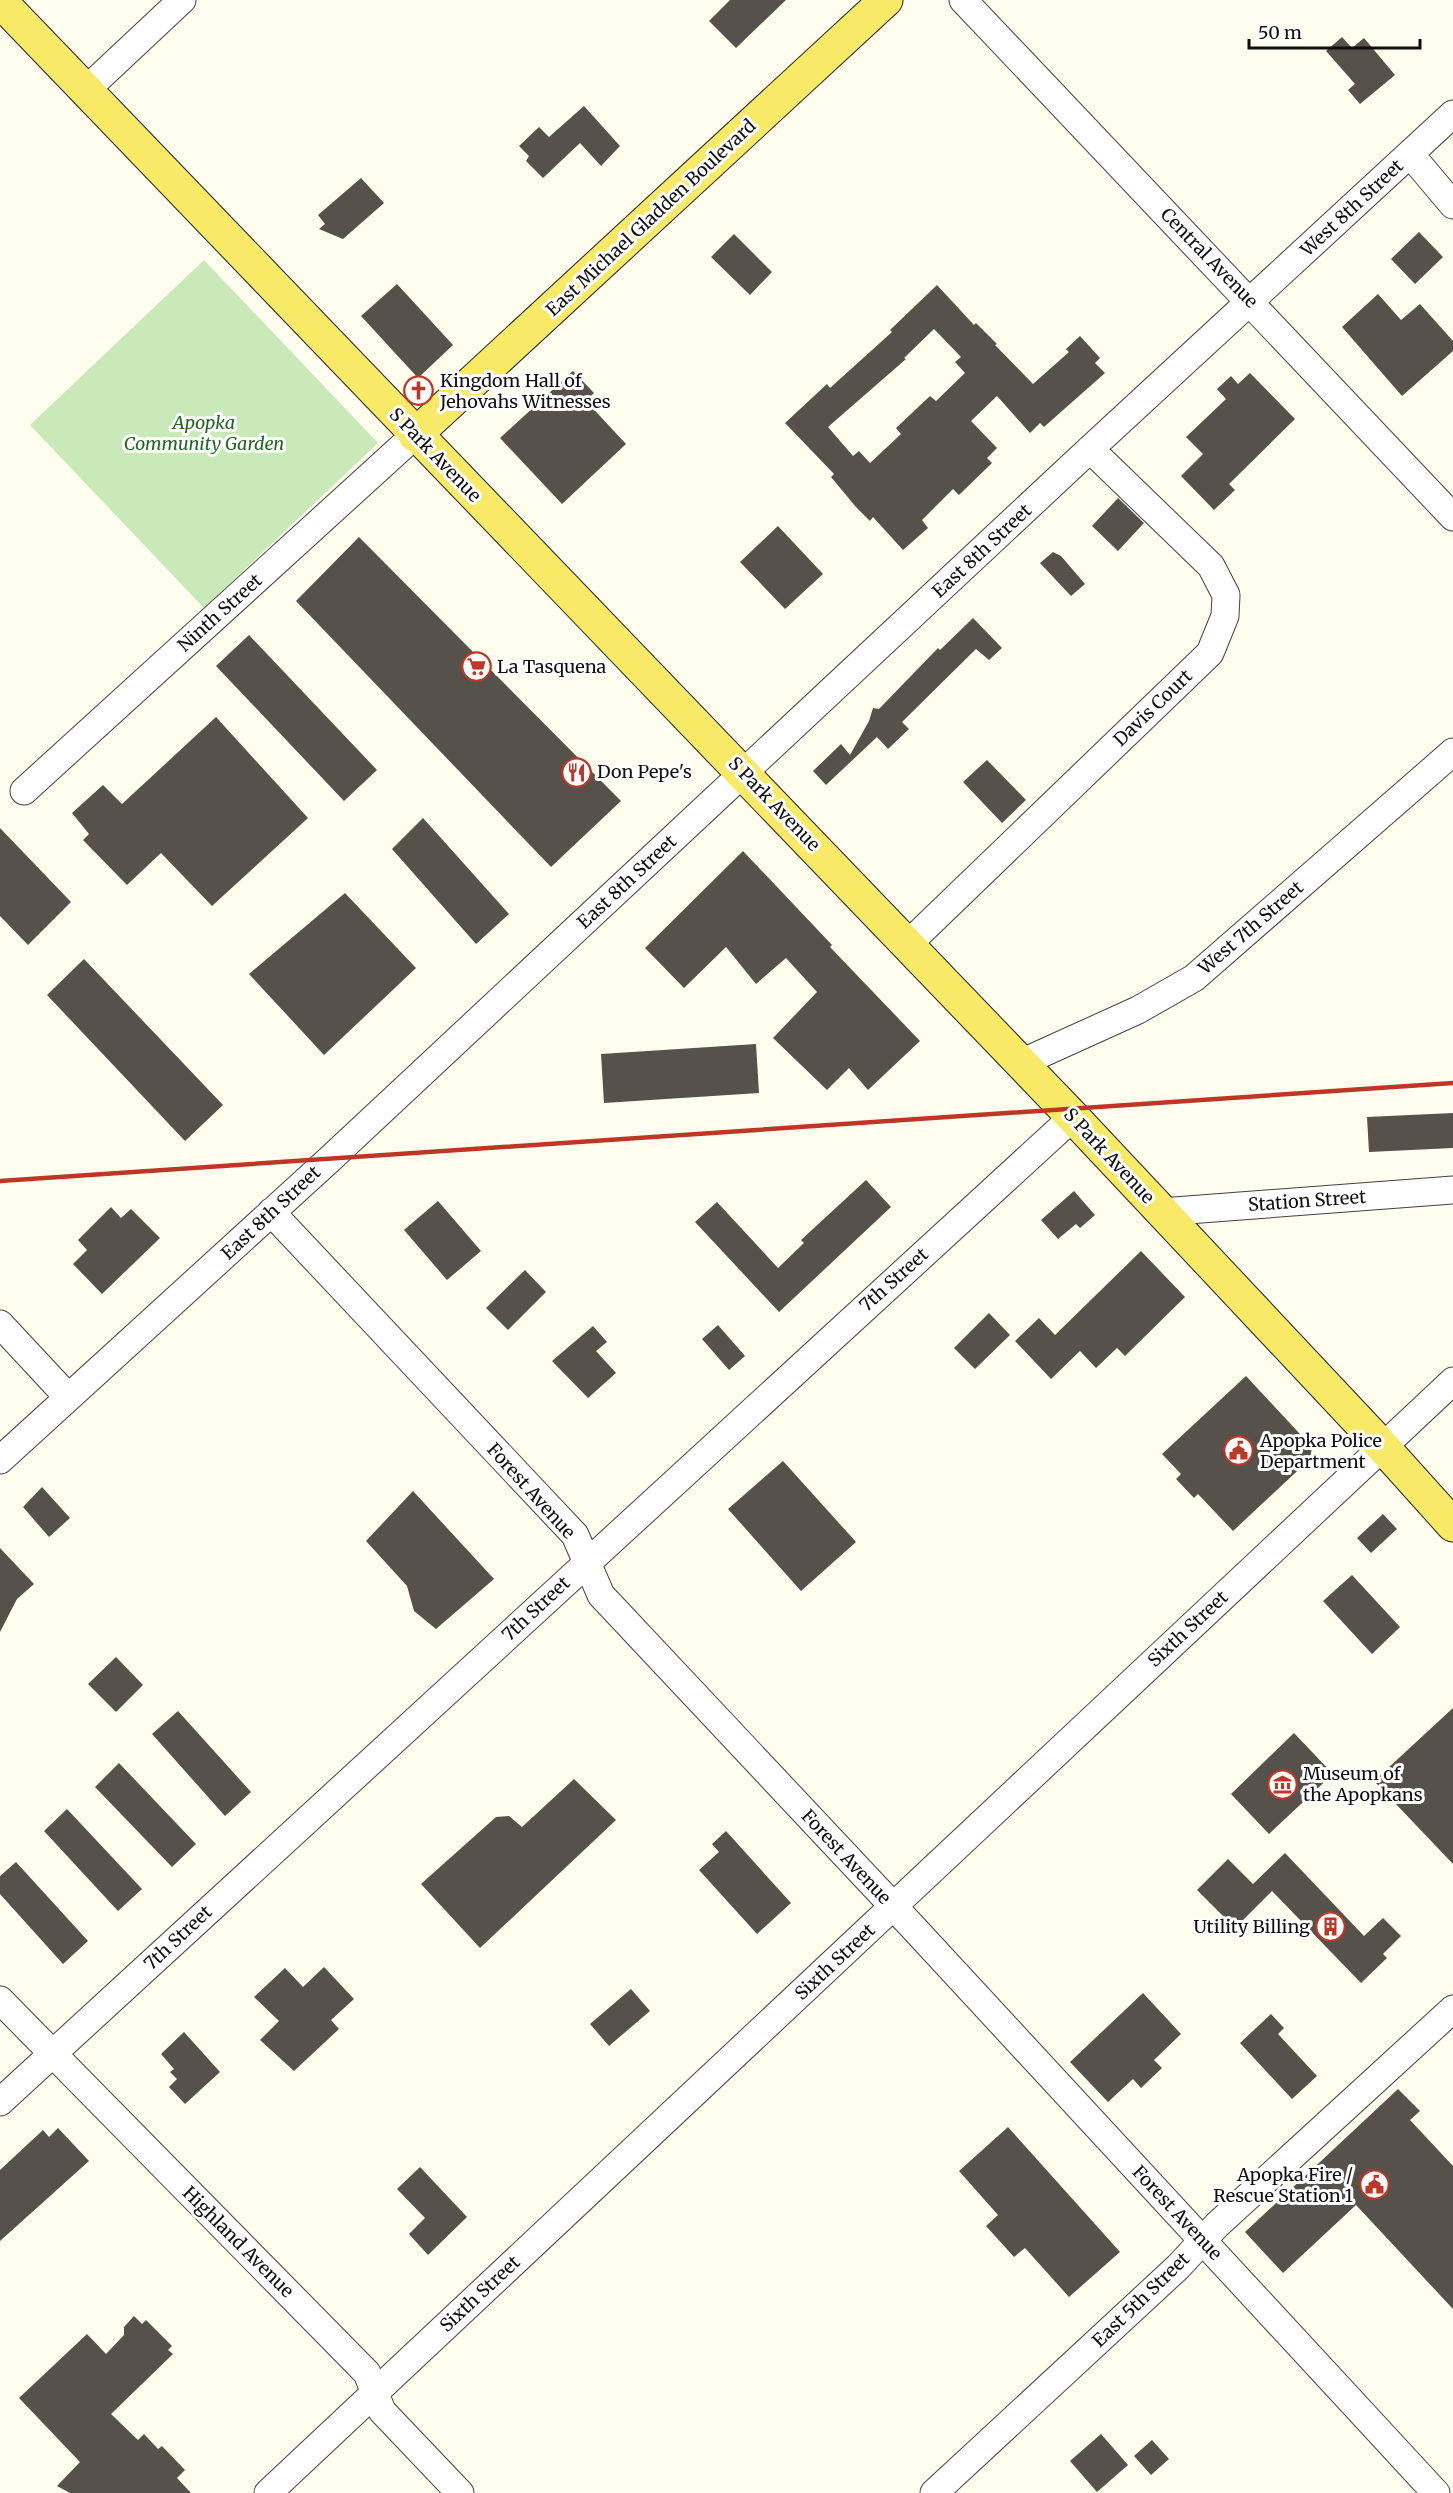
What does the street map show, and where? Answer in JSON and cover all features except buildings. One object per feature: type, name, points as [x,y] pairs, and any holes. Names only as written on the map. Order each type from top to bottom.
[{"type":"main road","name":"East Michael Gladden Boulevard","points":[[416,435],[886,0]]},
{"type":"main road","name":"S Park Avenue","points":[[0,2],[1073,1117],[1382,1446],[1453,1525]]},
{"type":"street","points":[[86,90],[182,0]]},
{"type":"street","name":"Central Avenue","points":[[963,0],[1453,517]]},
{"type":"street","name":"West 8th Street","points":[[1251,302],[1453,114]]},
{"type":"street","points":[[1410,154],[1453,205]]},
{"type":"street","name":"East 8th Street","points":[[0,1460],[271,1212],[1090,449],[1251,302]]},
{"type":"street","name":"Ninth Street","points":[[24,791],[416,435]]},
{"type":"street","name":"Davis Court","points":[[907,945],[1210,653],[1226,616],[1226,595],[1211,566],[1090,449]]},
{"type":"street","name":"West 7th Street","points":[[1021,1063],[1138,1010],[1194,978],[1453,752]]},
{"type":"street","name":"7th Street","points":[[0,2102],[1073,1117]]},
{"type":"street","name":"Station Street","points":[[1161,1212],[1453,1190]]},
{"type":"street","name":"Forest Avenue","points":[[271,1212],[575,1535],[601,1595],[894,1907],[1436,2493]]},
{"type":"street","points":[[0,1324],[68,1397]]},
{"type":"street","name":"Sixth Street","points":[[268,2493],[1453,1381]]},
{"type":"street","name":"Highland Avenue","points":[[0,2000],[367,2373],[382,2411],[460,2493]]},
{"type":"street","name":"East 5th Street","points":[[934,2493],[1178,2267],[1217,2225],[1453,2009]]},
{"type":"green space","name":"Apopka Community Garden","points":[[204,260],[378,443],[204,608],[30,425]]},
{"type":"railway","points":[[0,1181],[1453,1083]]},
{"type":"place","name":"Kingdom Hall of Jehovahs Witnesses","points":[[419,391]]},
{"type":"place","name":"La Tasquena","points":[[476,667]]},
{"type":"place","name":"Don Pepe's","points":[[576,772]]},
{"type":"place","name":"Apopka Police Department","points":[[1239,1451]]},
{"type":"place","name":"Museum of the Apopkans","points":[[1282,1784]]},
{"type":"place","name":"Utility Billing","points":[[1331,1927]]},
{"type":"place","name":"Apopka Fire / Rescue Station 1","points":[[1374,2185]]}]
